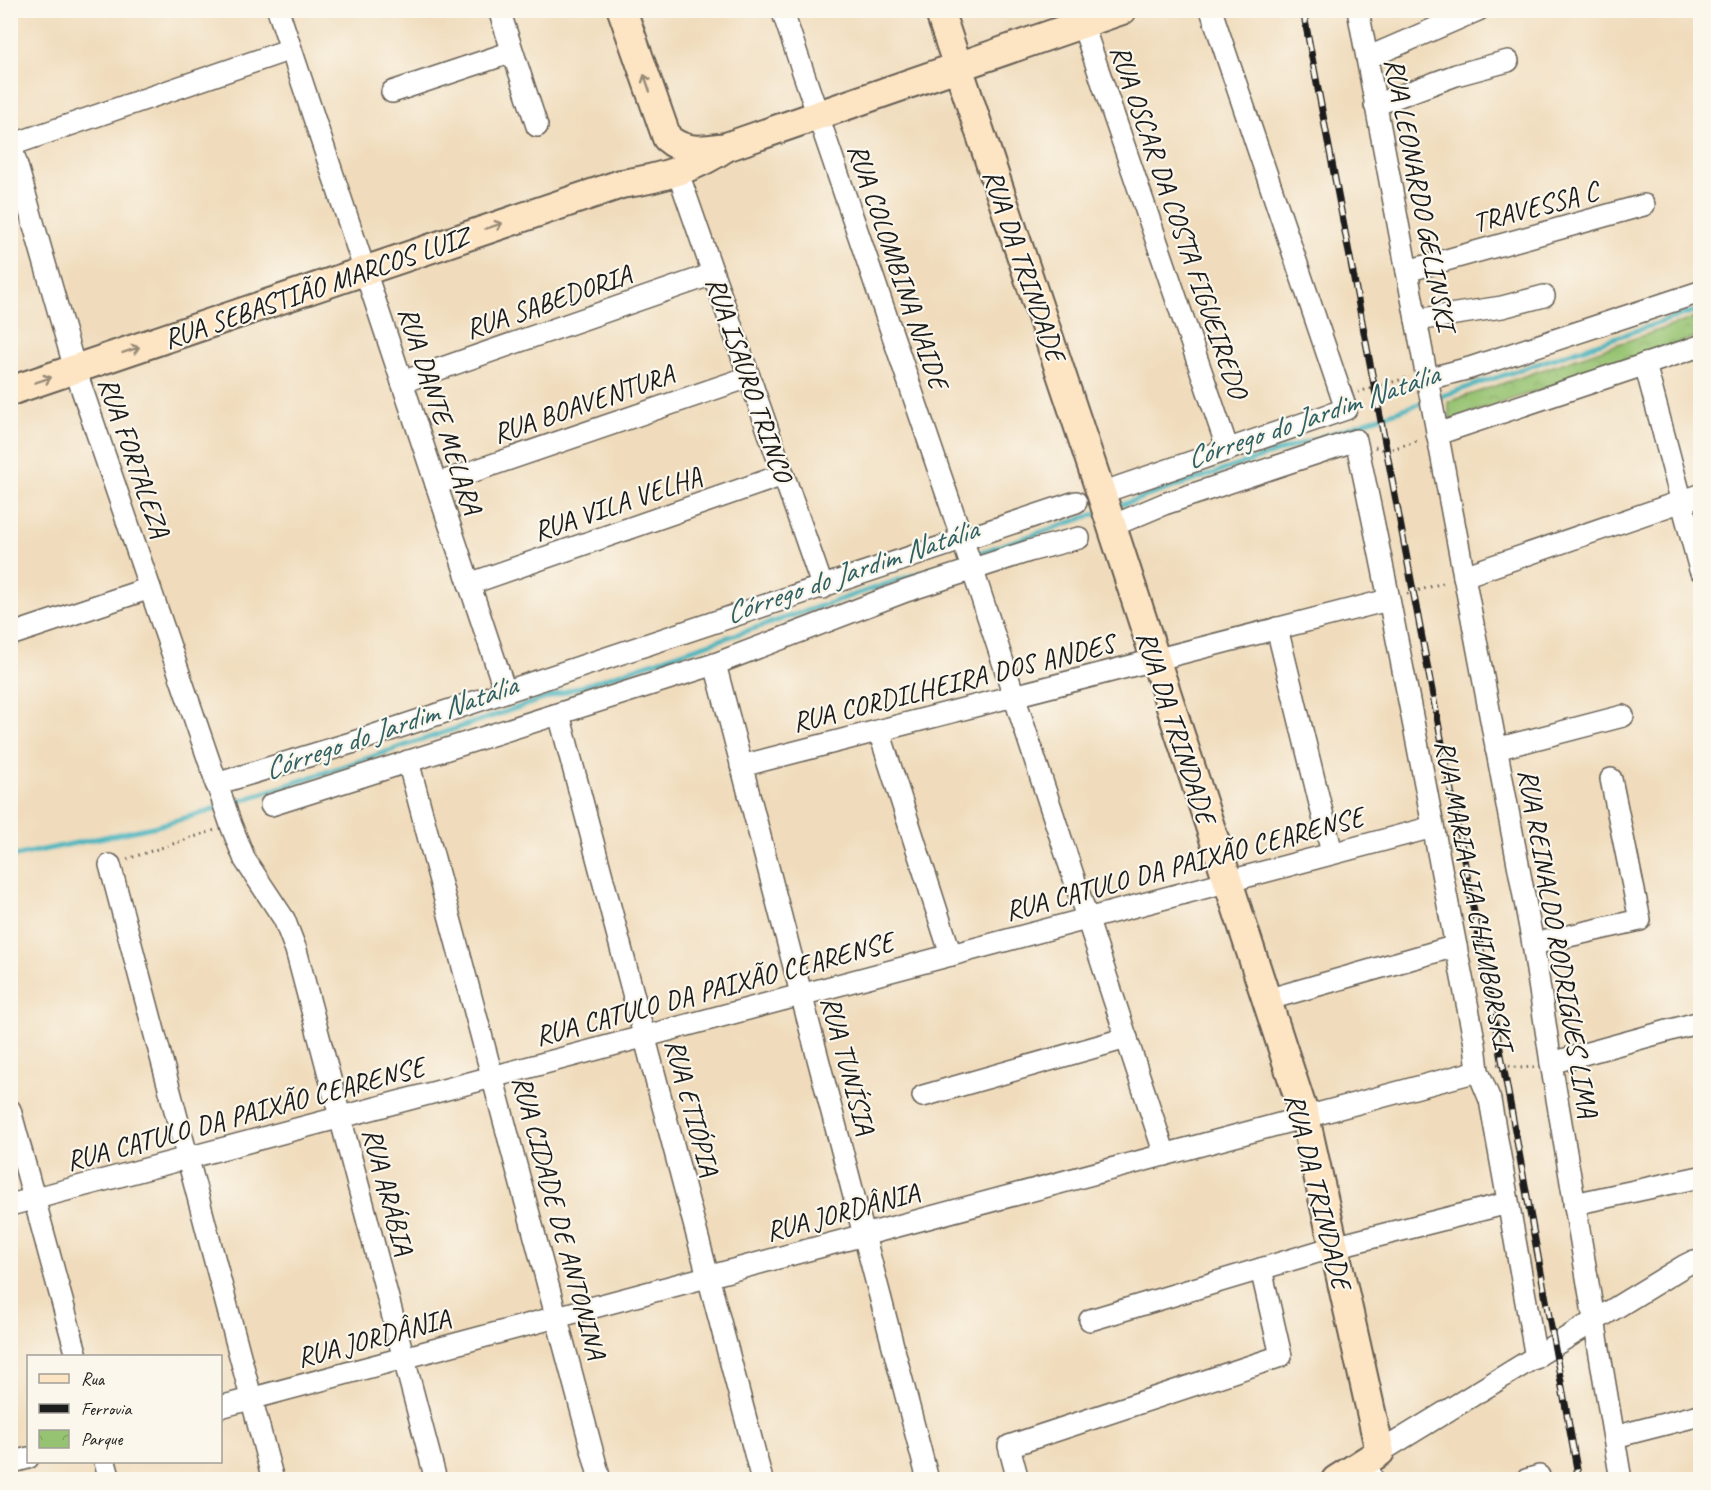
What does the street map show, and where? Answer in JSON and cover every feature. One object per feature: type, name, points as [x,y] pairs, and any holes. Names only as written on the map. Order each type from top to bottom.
[{"type":"main road","points":[[622,10],[667,138]]},
{"type":"main road","name":"RUA DA TRINDADE","points":[[939,10],[1089,498],[1112,526],[1305,1118],[1334,1247],[1373,1464]]},
{"type":"main road","name":"RUA SEBASTIÃO MARCOS LUIZ","points":[[10,391],[364,269],[621,184],[648,180],[703,162],[726,147],[958,66],[1080,17],[1122,10]]},
{"type":"main road","name":"RUA SEBASTIÃO MARCOS LUIZ","points":[[621,184],[646,170],[656,161],[667,138],[675,145],[690,150],[726,147]]},
{"type":"main road","points":[[1336,1479],[1373,1464]]},
{"type":"street","name":"RUA DANTE MELARA","points":[[278,10],[505,691]]},
{"type":"street","points":[[499,10],[537,126]]},
{"type":"street","name":"RUA COLOMBINA NAIDE","points":[[782,10],[963,540],[1165,1155]]},
{"type":"street","points":[[216,784],[351,743],[823,588],[1228,450],[1344,403],[1210,10]]},
{"type":"street","name":"RUA LEONARDO GELINSKI","points":[[1358,10],[1436,426]]},
{"type":"street","points":[[1367,58],[1478,10]]},
{"type":"street","name":"RUA OSCAR DA COSTA FIGUEIREDO","points":[[1080,17],[1228,450]]},
{"type":"street","points":[[10,145],[291,49]]},
{"type":"street","points":[[392,92],[512,52]]},
{"type":"street","points":[[1376,105],[1456,75],[1508,61]]},
{"type":"street","name":"RUA FORTALEZA","points":[[10,145],[75,369],[216,784]]},
{"type":"street","name":"RUA ISAURO TRINCO","points":[[677,170],[823,588]]},
{"type":"street","name":"TRAVESSA C","points":[[1407,271],[1644,205]]},
{"type":"street","name":"RUA SABEDORIA","points":[[402,382],[713,274]]},
{"type":"street","points":[[1427,380],[1701,292]]},
{"type":"street","points":[[1416,320],[1492,309],[1544,296]]},
{"type":"street","points":[[1436,426],[1701,346]]},
{"type":"street","points":[[1645,364],[1691,498],[1701,570]]},
{"type":"street","name":"RUA BOAVENTURA","points":[[436,484],[749,377]]},
{"type":"street","name":"RUA REINALDO RODRIGUES LIMA","points":[[1436,426],[1533,944],[1621,1479]]},
{"type":"street","points":[[1112,526],[1164,504],[1356,440]]},
{"type":"street","name":"RUA MARIA LIA CHIMBORSKI","points":[[1356,440],[1380,550],[1388,600],[1400,643],[1432,827],[1475,1044],[1478,1071],[1490,1100],[1536,1358]]},
{"type":"street","name":"RUA VILA VELHA","points":[[469,584],[783,475]]},
{"type":"street","points":[[1464,576],[1691,498]]},
{"type":"street","points":[[270,804],[715,664],[892,596],[1029,551],[1079,538]]},
{"type":"street","points":[[10,635],[150,588]]},
{"type":"street","name":"RUA CORDILHEIRA DOS ANDES","points":[[741,766],[1388,600]]},
{"type":"street","points":[[1277,628],[1332,853]]},
{"type":"street","name":"RUA TUNÍSIA","points":[[715,664],[928,1479]]},
{"type":"street","name":"RUA ETIÓPIA","points":[[559,714],[762,1479]]},
{"type":"street","points":[[1496,748],[1623,716]]},
{"type":"street","points":[[879,731],[951,955]]},
{"type":"street","name":"RUA CIDADE DE ANTONINA","points":[[408,761],[600,1479]]},
{"type":"street","points":[[1533,944],[1640,920],[1611,779]]},
{"type":"street","name":"RUA ARÁBIA","points":[[216,784],[245,860],[277,907],[290,933],[436,1479]]},
{"type":"street","name":"RUA CATULO DA PAIXÃO CEARENSE","points":[[10,1205],[1432,827]]},
{"type":"street","points":[[110,865],[273,1479]]},
{"type":"street","points":[[1266,1000],[1456,946]]},
{"type":"street","points":[[1551,1064],[1701,1023]]},
{"type":"street","points":[[923,1096],[1127,1038]]},
{"type":"street","name":"RUA JORDÂNIA","points":[[222,1406],[1478,1071]]},
{"type":"street","points":[[10,1110],[77,1355]]},
{"type":"street","points":[[1574,1204],[1701,1177]]},
{"type":"street","points":[[1090,1320],[1334,1247],[1508,1203]]},
{"type":"street","points":[[1373,1464],[1536,1358],[1684,1266],[1701,1260]]},
{"type":"street","points":[[1018,1479],[1009,1446],[1281,1356],[1262,1269]]},
{"type":"street","points":[[1614,1437],[1701,1414]]},
{"type":"street","points":[[10,1462],[27,1458]]},
{"type":"street","points":[[106,1463],[110,1479]]},
{"type":"path","points":[[1344,403],[1427,380]]},
{"type":"path","points":[[1356,440],[1386,451],[1436,426]]},
{"type":"path","points":[[1388,600],[1464,576]]},
{"type":"path","points":[[110,865],[231,825]]},
{"type":"path","points":[[1478,1071],[1485,1065],[1493,1063],[1520,1068],[1551,1064]]},
{"type":"green space","points":[[1700,316],[1700,336],[1450,420],[1448,402]]},
{"type":"waterway","name":"Córrego do Jardim Natália","points":[[1436,398],[1700,309]]},
{"type":"waterway","name":"Córrego do Jardim Natália","points":[[1115,507],[1427,401]]},
{"type":"waterway","name":"Córrego do Jardim Natália","points":[[973,555],[1098,513]]},
{"type":"waterway","name":"Córrego do Jardim Natália","points":[[228,805],[964,558]]},
{"type":"waterway","name":"Córrego do Jardim Natália","points":[[10,857],[157,826],[219,808]]},
{"type":"railway","points":[[1303,10],[1503,1065],[1579,1480]]}]
